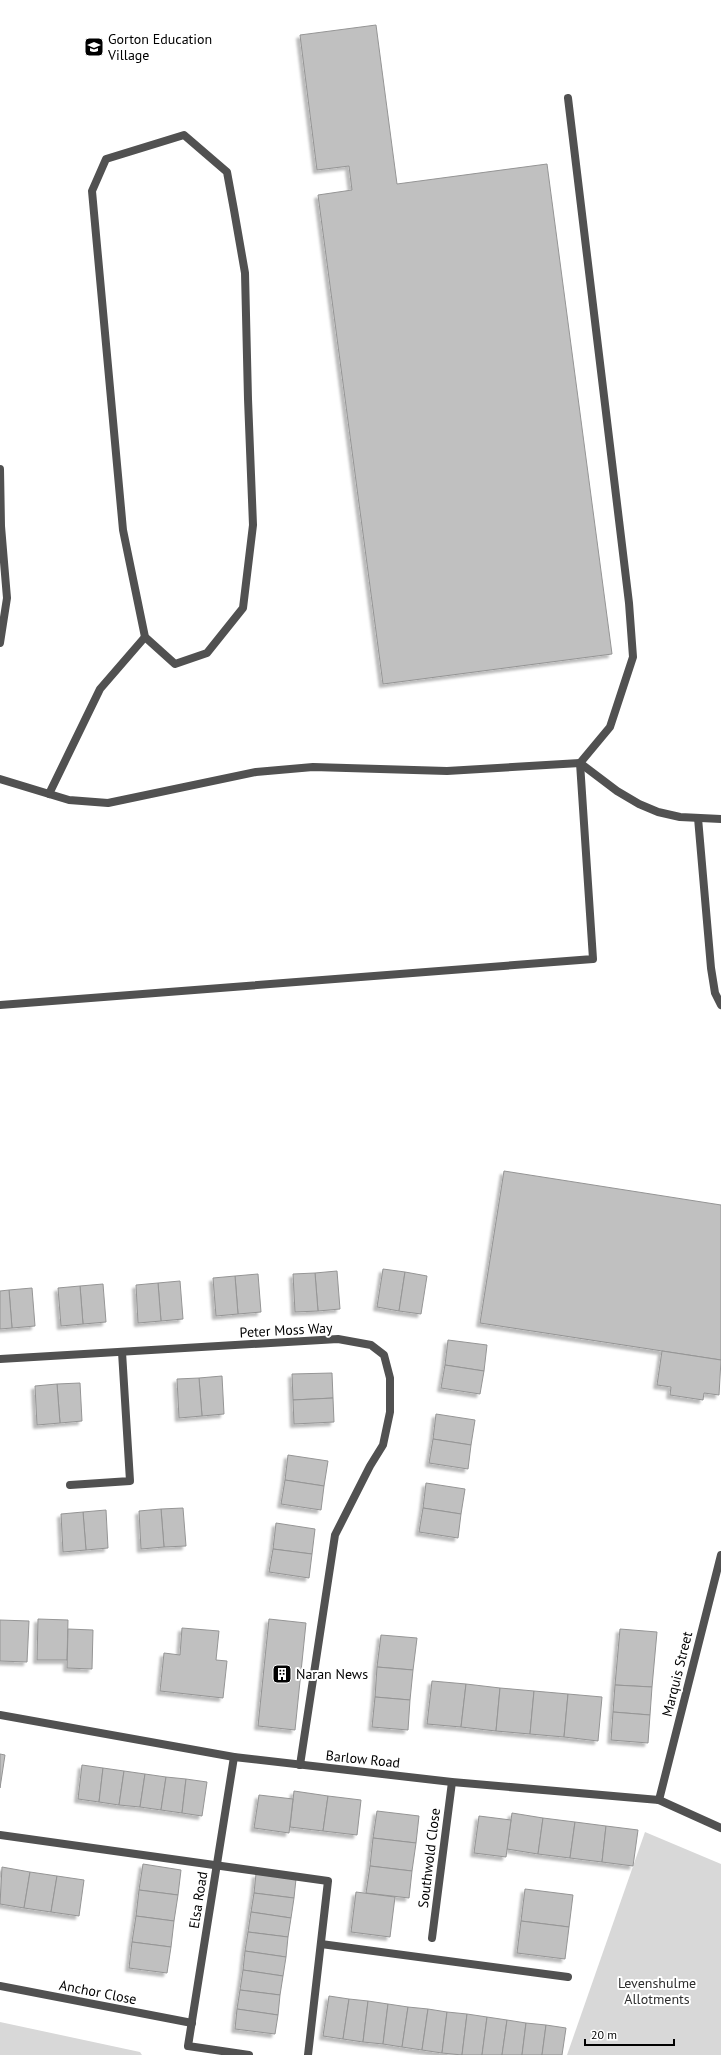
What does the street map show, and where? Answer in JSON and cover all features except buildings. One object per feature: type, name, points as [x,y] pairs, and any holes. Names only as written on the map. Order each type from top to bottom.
[{"type":"street","points":[[0,1005],[593,959],[580,763],[610,727],[634,657],[629,603],[568,98]]},
{"type":"street","points":[[184,135],[227,172],[234,210],[245,273],[253,525],[242,608],[207,652],[175,664],[145,637],[123,530],[92,191],[106,159],[184,135]]},
{"type":"street","points":[[0,469],[1,526],[7,598],[0,643]]},
{"type":"street","points":[[49,794],[100,689],[145,637]]},
{"type":"street","points":[[0,779],[69,800],[108,803],[256,772],[313,767],[448,771],[580,763],[617,791],[639,804],[658,812],[698,818],[721,818]]},
{"type":"street","points":[[698,818],[711,968],[715,993],[721,1005]]},
{"type":"street","name":"Peter Moss Way","points":[[0,1359],[338,1339],[371,1345],[384,1355],[390,1378],[390,1412],[383,1445],[370,1466],[335,1535],[300,1765]]},
{"type":"street","points":[[70,1485],[130,1481],[122,1352]]},
{"type":"street","name":"Marquis Street","points":[[659,1800],[721,1555]]},
{"type":"street","name":"Barlow Road","points":[[0,1715],[234,1757],[452,1782],[659,1800],[721,1828]]},
{"type":"street","name":"Elsa Road","points":[[234,1757],[188,2046],[249,2055]]},
{"type":"street","name":"Southwold Close","points":[[432,1938],[452,1782]]},
{"type":"street","points":[[0,1835],[328,1881],[308,2055]]},
{"type":"street","points":[[321,1944],[568,1977]]},
{"type":"street","name":"Anchor Close","points":[[0,1986],[192,2023]]},
{"type":"green space","name":"Levenshulme Allotments","points":[[645,1832],[721,1864],[721,2055],[567,2055]]},
{"type":"green space","points":[[0,2022],[140,2052],[142,2055],[0,2055]]},
{"type":"place","name":"Gorton Education Village","points":[[94,47]]},
{"type":"place","name":"Naran News","points":[[282,1674]]}]
